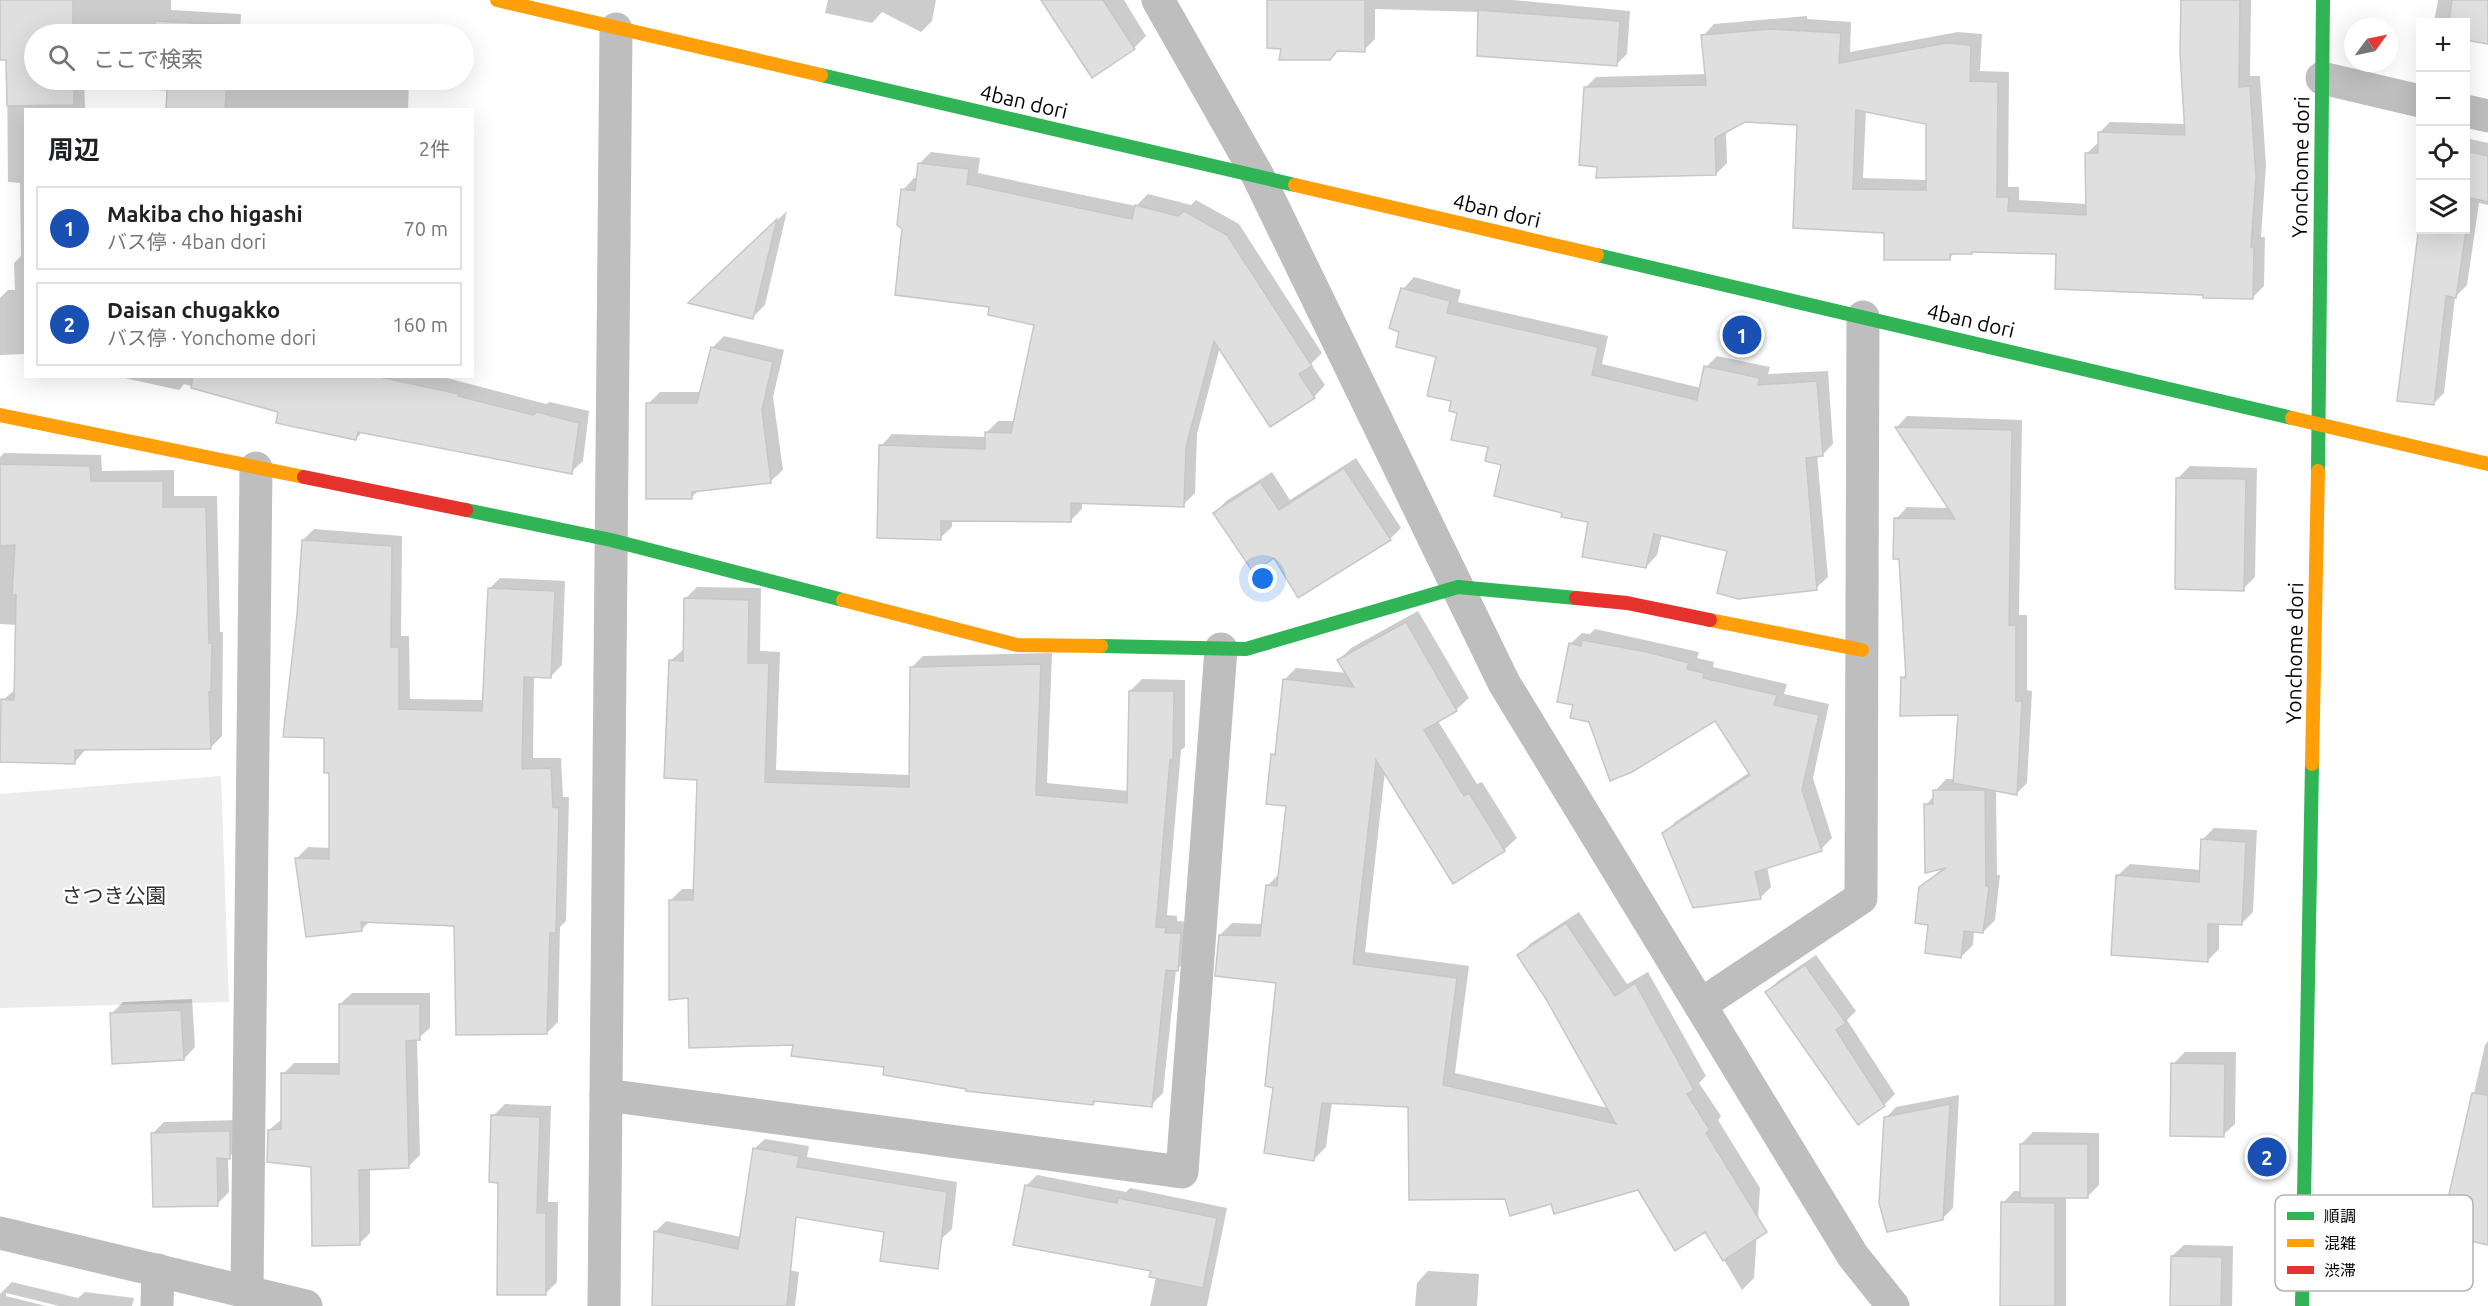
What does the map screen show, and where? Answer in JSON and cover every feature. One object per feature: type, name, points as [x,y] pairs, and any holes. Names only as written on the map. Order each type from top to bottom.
[{"type":"street","name":"4ban dori","points":[[497,0],[2488,464]]},
{"type":"street","points":[[1158,0],[1258,176],[1504,683],[1853,1256],[1893,1306]]},
{"type":"street","name":"Yonchome dori","points":[[2304,1195],[2319,423],[2323,0]]},
{"type":"street","points":[[604,1306],[616,29]]},
{"type":"street","points":[[2322,78],[2416,100]]},
{"type":"street","points":[[2470,112],[2488,116]]},
{"type":"street","points":[[1700,1005],[1861,898],[1863,317]]},
{"type":"street","points":[[0,415],[612,540],[1017,645],[1246,649],[1458,587],[1627,603],[1862,650]]},
{"type":"street","points":[[247,1292],[256,468]]},
{"type":"street","points":[[606,1095],[1182,1172],[1221,649]]},
{"type":"street","points":[[0,1233],[306,1306]]},
{"type":"street","points":[[157,1306],[158,1270]]},
{"type":"street","name":"Yonchome dori","points":[[2302,1291],[2302,1306]]},
{"type":"green space","name":"さつき公園","points":[[221,776],[229,1002],[0,1008],[0,794]]},
{"type":"building","points":[[0,0],[73,0],[73,24],[24,24],[24,90],[74,90],[74,105],[7,106],[6,60],[0,60]]},
{"type":"building","points":[[1041,0],[1103,0],[1135,49],[1092,78]]},
{"type":"building","points":[[1267,0],[1365,0],[1365,52],[1337,51],[1330,60],[1279,60],[1281,49],[1267,48]]},
{"type":"building","points":[[2181,0],[2240,0],[2239,87],[2250,86],[2256,177],[2251,247],[2254,247],[2253,299],[2055,289],[2056,254],[1972,252],[1972,254],[1950,254],[1950,260],[1884,260],[1884,233],[1793,228],[1797,125],[1745,122],[1715,138],[1716,175],[1596,178],[1597,167],[1579,165],[1584,87],[1706,85],[1701,35],[1771,29],[1841,33],[1839,63],[1946,43],[1971,45],[1970,81],[1998,82],[1997,197],[2009,197],[2008,211],[2086,215],[2085,153],[2098,153],[2098,132],[2185,135],[2180,52]],"holes":[[[1856,110],[1926,124],[1926,190],[1853,189]]]},
{"type":"building","points":[[2452,0],[2488,0],[2488,44],[2470,41],[2470,18],[2450,18]]},
{"type":"building","points":[[1478,10],[1620,21],[1617,66],[1477,56]]},
{"type":"building","points":[[155,21],[212,24],[155,24]]},
{"type":"building","points":[[167,90],[226,90],[225,108],[166,108]]},
{"type":"building","points":[[2470,152],[2488,156],[2488,202],[2471,198],[2470,205]]},
{"type":"building","points":[[918,163],[969,169],[967,184],[1132,219],[1135,205],[1178,216],[1184,211],[1227,235],[1312,366],[1299,374],[1315,398],[1270,427],[1214,341],[1186,447],[1184,507],[1071,503],[1071,522],[941,521],[941,540],[877,538],[879,445],[985,449],[985,432],[1011,433],[1034,325],[988,315],[989,307],[895,295],[902,229],[897,225],[901,189],[915,191]]},
{"type":"building","points":[[777,219],[753,319],[688,303]]},
{"type":"building","points":[[2418,234],[2466,234],[2456,298],[2446,296],[2434,405],[2397,401]]},
{"type":"building","points":[[1401,288],[1450,301],[1447,313],[1598,347],[1592,375],[1697,400],[1704,366],[1760,378],[1758,385],[1817,381],[1823,456],[1806,458],[1817,590],[1738,599],[1717,593],[1727,551],[1654,534],[1646,568],[1582,557],[1588,522],[1561,517],[1562,513],[1494,496],[1501,465],[1485,461],[1488,447],[1451,440],[1457,413],[1449,411],[1451,401],[1427,396],[1436,357],[1396,347],[1399,332],[1389,328]]},
{"type":"building","points":[[711,347],[773,362],[762,410],[771,483],[692,492],[692,499],[646,499],[646,403],[697,403]]},
{"type":"building","points":[[193,378],[384,378],[459,394],[458,396],[533,415],[537,412],[579,423],[572,474],[358,432],[356,440],[276,423],[278,412],[191,388]]},
{"type":"building","points":[[1895,427],[2012,430],[2009,625],[2016,625],[2016,701],[2022,701],[2017,795],[1953,783],[1958,715],[1900,716],[1901,677],[1906,678],[1899,559],[1893,559],[1894,518],[1955,519]]},
{"type":"building","points":[[0,464],[90,466],[91,481],[163,481],[163,507],[206,507],[209,643],[212,643],[211,692],[209,692],[211,749],[75,750],[75,764],[0,762],[1,699],[14,700],[16,595],[12,595],[15,545],[0,546]]},
{"type":"building","points":[[1344,468],[1391,540],[1298,598],[1274,558],[1253,572],[1213,513],[1260,482],[1279,510]]},
{"type":"building","points":[[2176,478],[2246,479],[2244,591],[2175,589]]},
{"type":"building","points":[[302,540],[392,546],[391,647],[399,647],[399,709],[482,711],[488,588],[555,591],[551,678],[524,677],[522,769],[551,768],[553,807],[559,808],[556,933],[550,933],[547,1034],[456,1035],[454,926],[361,922],[362,931],[306,937],[295,858],[329,859],[329,773],[324,773],[324,738],[283,737],[297,615]]},
{"type":"building","points":[[684,598],[749,600],[748,663],[769,663],[765,782],[909,787],[910,667],[1041,664],[1036,795],[1127,803],[1129,691],[1174,691],[1173,760],[1170,760],[1156,927],[1166,928],[1165,933],[1181,933],[1178,971],[1166,970],[1152,1107],[1094,1101],[1093,1105],[966,1091],[966,1089],[883,1075],[884,1067],[791,1056],[793,1045],[689,1048],[688,998],[669,1000],[669,900],[693,900],[697,780],[664,778],[669,660],[683,661]]},
{"type":"building","points":[[1406,622],[1457,711],[1424,730],[1464,796],[1469,793],[1505,851],[1453,884],[1376,760],[1353,964],[1457,978],[1443,1085],[1616,1124],[1546,999],[1517,955],[1566,923],[1615,996],[1635,983],[1694,1090],[1687,1094],[1710,1130],[1706,1133],[1767,1232],[1723,1261],[1705,1232],[1675,1251],[1638,1190],[1554,1214],[1551,1204],[1510,1216],[1505,1199],[1409,1200],[1408,1107],[1322,1103],[1314,1161],[1264,1153],[1273,1088],[1265,1086],[1276,983],[1215,976],[1219,935],[1260,936],[1266,885],[1277,886],[1286,806],[1266,804],[1271,754],[1275,755],[1283,679],[1354,687],[1337,660]]},
{"type":"building","points":[[1582,640],[1647,652],[1689,663],[1687,669],[1704,673],[1703,678],[1777,695],[1774,705],[1819,715],[1802,790],[1822,851],[1755,872],[1761,899],[1693,908],[1662,833],[1750,775],[1715,721],[1632,772],[1610,781],[1589,722],[1570,718],[1573,705],[1557,702],[1569,643],[1581,646]]},
{"type":"building","points":[[1933,790],[1985,790],[1986,886],[1989,887],[1983,933],[1964,931],[1961,958],[1925,953],[1928,925],[1915,923],[1919,887],[1946,868],[1925,873],[1924,804],[1933,804]]},
{"type":"building","points":[[2201,839],[2246,842],[2242,925],[2208,924],[2208,962],[2111,955],[2116,875],[2199,882]]},
{"type":"building","points":[[1805,965],[1846,1023],[1836,1030],[1885,1106],[1858,1125],[1765,992]]},
{"type":"building","points":[[339,1004],[420,1004],[420,1040],[406,1041],[409,1168],[359,1170],[360,1245],[312,1246],[311,1167],[267,1162],[268,1130],[281,1129],[281,1073],[339,1074]]},
{"type":"building","points":[[181,1010],[184,1060],[112,1064],[110,1013]]},
{"type":"building","points":[[2171,1063],[2225,1064],[2224,1137],[2170,1136]]},
{"type":"building","points":[[2472,1093],[2488,1095],[2488,1245],[2473,1242],[2473,1195],[2449,1195]]},
{"type":"building","points":[[1950,1104],[1943,1220],[1887,1232],[1879,1203],[1884,1117]]},
{"type":"building","points":[[491,1115],[540,1117],[537,1213],[546,1213],[546,1295],[497,1295],[498,1183],[489,1182]]},
{"type":"building","points":[[230,1131],[230,1159],[217,1158],[218,1206],[153,1207],[151,1133]]},
{"type":"building","points":[[2020,1144],[2088,1144],[2088,1198],[2020,1198]]},
{"type":"building","points":[[753,1148],[799,1156],[797,1167],[947,1192],[938,1269],[880,1261],[884,1232],[796,1217],[787,1306],[652,1306],[654,1231],[738,1249]]},
{"type":"building","points":[[1025,1185],[1117,1203],[1118,1198],[1217,1218],[1203,1288],[1149,1277],[1151,1271],[1013,1245]]},
{"type":"building","points":[[2001,1202],[2055,1203],[2055,1306],[2000,1306]]},
{"type":"building","points":[[2171,1256],[2222,1257],[2221,1306],[2170,1306]]},
{"type":"traffic: fast","points":[[2318,471],[2323,0]]},
{"type":"traffic: fast","points":[[821,75],[1295,185]]},
{"type":"traffic: fast","points":[[1597,255],[2292,418]]},
{"type":"traffic: fast","points":[[466,510],[611,540],[843,600]]},
{"type":"traffic: fast","points":[[1101,646],[1246,649],[1458,587],[1576,598]]},
{"type":"traffic: fast","points":[[2304,1195],[2312,764]]},
{"type":"traffic: fast","points":[[2302,1291],[2302,1306]]},
{"type":"traffic: slow","points":[[497,0],[821,75]]},
{"type":"traffic: slow","points":[[1295,185],[1597,255]]},
{"type":"traffic: slow","points":[[0,415],[304,477]]},
{"type":"traffic: slow","points":[[2292,418],[2488,464]]},
{"type":"traffic: slow","points":[[2312,764],[2318,471]]},
{"type":"traffic: slow","points":[[843,600],[1017,645],[1101,646]]},
{"type":"traffic: slow","points":[[1710,620],[1862,650]]},
{"type":"traffic: jam","points":[[304,477],[466,510]]},
{"type":"traffic: jam","points":[[1576,598],[1627,603],[1710,620]]},
{"type":"place","name":"Makiba cho higashi","points":[[1742,335]]},
{"type":"place","name":"Daisan chugakko","points":[[2267,1157]]}]
